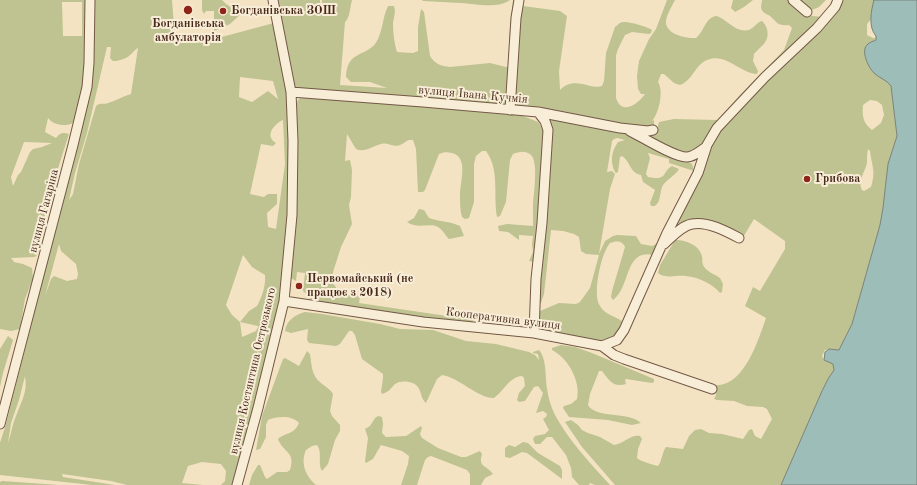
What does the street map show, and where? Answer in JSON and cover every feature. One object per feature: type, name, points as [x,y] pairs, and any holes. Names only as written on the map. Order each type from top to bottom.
[{"type":"street","name":"вулиця Гагаріна","points":[[0,424],[87,87],[90,0]]},
{"type":"street","name":"вулиця Костянтина Острозького","points":[[237,485],[258,408],[284,301],[292,215],[293,141],[291,92],[273,0]]},
{"type":"street","points":[[510,110],[516,18],[519,0]]},
{"type":"street","points":[[793,0],[807,12]]},
{"type":"street","points":[[602,346],[617,340],[622,335],[682,202],[698,173],[707,145],[717,128],[765,77],[816,28],[835,7],[838,0]]},
{"type":"street","name":"вулиця Івана Кучмія","points":[[291,92],[538,112],[588,123],[625,129],[652,130]]},
{"type":"street","points":[[534,333],[536,279],[542,223],[548,130],[545,121],[538,112]]},
{"type":"street","points":[[625,129],[677,155],[686,157],[693,156],[707,145]]},
{"type":"street","points":[[686,157],[692,162],[698,173]]},
{"type":"street","points":[[661,248],[677,232],[691,224],[710,225],[739,238]]},
{"type":"street","name":"Кооперативна вулиця","points":[[284,301],[423,322],[534,333],[602,346],[614,355],[624,359],[712,389]]},
{"type":"green space","points":[[0,0],[87,0],[87,59],[80,105],[73,123],[59,125],[48,118],[45,132],[56,138],[61,133],[69,134],[47,208],[38,254],[35,257],[11,258],[14,262],[32,268],[33,278],[25,299],[20,329],[11,331],[0,329]],"holes":[[[62,2],[82,2],[82,36],[63,36]],[[24,142],[52,143],[33,149],[30,152],[13,186],[11,177]]]},
{"type":"green space","points":[[93,0],[172,0],[175,39],[181,43],[203,42],[274,23],[289,108],[290,168],[282,302],[234,485],[221,485],[225,481],[226,471],[221,464],[202,462],[188,466],[182,483],[203,485],[127,485],[111,481],[62,474],[63,477],[115,485],[92,485],[0,475],[0,443],[88,101],[91,77]],"holes":[[[107,47],[111,47],[110,58],[113,61],[126,58],[138,48],[131,94],[106,104],[99,104],[96,106],[79,164],[73,194],[69,200],[75,173],[87,133]],[[240,77],[273,81],[278,99],[268,91],[252,102],[239,97]],[[283,120],[285,164],[276,229],[268,227],[267,213],[277,204],[277,194],[268,194],[264,197],[250,194],[261,144],[273,146],[276,143],[271,137],[272,130],[276,124]],[[59,244],[61,251],[76,264],[78,274],[77,279],[67,281],[54,276],[51,279],[45,296]],[[243,255],[252,267],[265,275],[264,287],[257,306],[249,311],[240,322],[232,315],[226,305]],[[240,322],[258,326],[256,331],[242,337]],[[25,376],[25,392],[13,423],[8,443],[11,423],[19,400]]]},
{"type":"green space","points":[[202,0],[222,0],[231,7],[241,8],[243,12],[230,24],[214,31],[214,11],[206,11],[204,14],[202,10]]},
{"type":"green space","points":[[278,0],[320,0],[320,11],[322,11],[322,0],[352,0],[349,15],[345,22],[340,85],[387,88],[370,82],[351,82],[346,77],[349,63],[357,56],[371,48],[378,40],[388,6],[394,6],[395,8],[393,30],[397,52],[413,53],[418,51],[418,27],[421,9],[424,12],[430,56],[438,64],[450,67],[490,63],[508,67],[513,0],[524,0],[523,6],[560,11],[567,16],[559,71],[560,90],[565,86],[576,83],[597,87],[602,86],[604,81],[606,53],[615,27],[623,22],[643,26],[652,30],[651,33],[632,32],[625,35],[616,55],[616,98],[622,106],[626,107],[634,104],[645,94],[641,94],[638,89],[637,76],[639,61],[649,39],[656,29],[667,0],[675,0],[666,21],[669,29],[677,35],[687,38],[696,38],[707,22],[713,17],[717,16],[740,30],[749,30],[762,21],[765,24],[768,33],[766,41],[754,54],[753,61],[758,71],[757,74],[745,71],[727,61],[714,58],[703,62],[688,80],[680,85],[674,83],[664,74],[661,74],[658,82],[661,96],[657,113],[652,121],[654,120],[654,125],[646,128],[518,107],[514,103],[508,101],[497,106],[319,91],[293,87]]},
{"type":"green space","points":[[422,0],[510,0],[505,3],[486,5]]},
{"type":"green space","points":[[733,0],[753,0],[735,12],[731,8]]},
{"type":"green space","points":[[762,0],[790,0],[804,15],[822,17],[696,153],[679,154],[645,135],[657,130],[659,122],[674,119],[718,120],[784,50],[792,28],[789,25],[778,24],[770,16],[763,12],[761,8]]},
{"type":"green space","points":[[798,0],[826,0],[819,7],[812,10],[807,9]]},
{"type":"green space","points":[[839,0],[874,0],[871,19],[867,24],[867,35],[875,38],[876,35],[875,41],[891,86],[897,136],[888,164],[880,225],[852,324],[839,350],[825,350],[822,356],[824,360],[833,364],[834,370],[822,391],[781,485],[615,485],[582,447],[565,422],[571,420],[582,430],[600,437],[614,445],[633,436],[640,436],[642,439],[638,449],[637,458],[644,462],[658,466],[666,447],[683,449],[689,436],[695,430],[701,429],[709,433],[722,434],[743,439],[749,430],[752,429],[755,436],[761,439],[772,419],[767,409],[763,407],[747,406],[734,401],[714,399],[716,395],[712,385],[723,384],[732,380],[741,372],[754,351],[766,318],[745,306],[753,287],[760,291],[785,249],[785,241],[754,219],[742,239],[694,221],[653,255],[644,255],[637,258],[632,263],[619,294],[613,300],[611,297],[612,291],[625,247],[619,242],[610,243],[601,264],[597,284],[598,301],[602,309],[623,322],[622,333],[610,339],[597,342],[544,331],[540,321],[540,311],[559,303],[576,304],[580,302],[590,288],[599,255],[586,254],[581,251],[579,237],[574,234],[551,230],[544,294],[541,303],[538,306],[546,118],[618,131],[686,160],[692,164],[694,171],[669,163],[669,159],[648,153],[650,158],[646,174],[648,177],[662,177],[672,166],[679,169],[663,185],[660,199],[657,204],[655,206],[651,206],[650,203],[655,190],[643,182],[641,175],[637,174],[632,169],[622,156],[620,157],[618,172],[615,172],[612,164],[613,153],[618,142],[625,140],[617,138],[614,139],[612,141],[607,172],[612,171],[615,174],[610,189],[599,254],[605,241],[617,235],[636,236],[641,244],[652,246],[658,243],[718,133]],"holes":[[[870,100],[877,101],[882,105],[884,115],[881,123],[872,130],[865,122],[863,113],[863,105]],[[868,149],[870,151],[873,177],[871,187],[864,191],[862,190],[861,182],[867,162]]]},
{"type":"green space","points":[[301,97],[523,116],[538,122],[545,132],[535,262],[529,261],[533,252],[533,236],[519,235],[519,240],[508,232],[499,231],[498,226],[507,224],[533,226],[535,165],[529,153],[522,152],[513,154],[510,160],[506,202],[500,216],[497,217],[495,174],[493,166],[486,151],[482,151],[476,156],[474,164],[474,202],[469,218],[465,219],[462,217],[460,206],[462,165],[457,155],[449,152],[439,154],[425,190],[423,192],[418,192],[416,149],[413,140],[409,140],[398,146],[384,144],[365,150],[359,150],[356,149],[347,134],[345,161],[350,160],[352,170],[351,197],[349,205],[352,224],[341,247],[333,272],[332,282],[341,294],[357,295],[360,297],[359,303],[474,320],[470,323],[341,308],[305,297],[308,295],[303,291],[305,273],[297,272],[296,281],[291,278],[296,203],[296,105]]},
{"type":"green space","points":[[419,209],[424,210],[429,218],[460,226],[464,236],[449,239],[438,227],[431,225],[420,226],[407,222],[414,218]]},
{"type":"green space","points":[[676,240],[688,242],[698,249],[702,256],[705,268],[720,278],[723,284],[722,292],[720,293],[709,284],[695,278],[686,276],[664,276],[658,273],[660,265]]},
{"type":"green space","points":[[305,312],[380,324],[400,329],[433,330],[466,341],[496,344],[529,352],[535,355],[539,360],[538,354],[533,352],[539,350],[542,354],[545,368],[548,395],[555,415],[573,443],[610,485],[595,485],[590,483],[589,485],[579,485],[572,477],[571,468],[566,455],[552,437],[547,437],[540,444],[535,444],[533,439],[535,436],[545,434],[549,430],[543,419],[547,414],[543,411],[536,413],[543,393],[538,386],[534,387],[525,401],[519,402],[517,400],[519,393],[525,386],[524,378],[522,376],[517,377],[510,382],[494,398],[481,395],[455,380],[442,375],[437,379],[426,403],[419,388],[410,382],[397,383],[382,394],[383,374],[362,359],[355,335],[352,331],[349,331],[340,344],[336,346],[309,343],[307,340],[308,329],[291,333],[285,331],[287,324],[292,318]]},
{"type":"green space","points":[[8,336],[13,340],[0,387],[0,349]]},
{"type":"green space","points":[[561,345],[575,347],[592,353],[654,379],[654,382],[652,383],[626,379],[626,384],[618,385],[612,382],[602,371],[599,371],[590,394],[588,405],[592,409],[605,414],[635,419],[641,423],[632,425],[608,420],[569,417],[563,408],[577,399],[578,392],[575,378],[568,364],[563,358],[552,350],[552,348]]},
{"type":"green space","points":[[307,351],[310,354],[312,370],[315,377],[333,394],[330,411],[332,416],[340,425],[340,431],[335,440],[328,464],[322,471],[320,465],[319,448],[317,445],[312,446],[306,450],[304,455],[304,465],[309,478],[316,485],[249,485],[252,475],[258,465],[260,465],[267,479],[277,472],[287,472],[290,470],[290,456],[280,444],[278,439],[295,430],[299,423],[296,420],[284,417],[268,420],[266,425],[266,437],[260,449],[256,450],[262,416],[283,359],[285,358],[299,366]]},
{"type":"green space","points":[[378,416],[382,417],[382,433],[386,437],[406,436],[421,426],[422,428],[420,434],[422,438],[438,448],[461,457],[466,457],[480,451],[482,454],[481,462],[483,466],[493,474],[485,478],[481,485],[470,485],[470,474],[467,470],[431,456],[425,460],[417,485],[401,485],[409,456],[402,451],[381,445],[373,459],[366,463],[365,461],[368,438],[365,429],[370,426]]},
{"type":"green space","points":[[523,442],[528,443],[538,453],[560,466],[562,470],[562,479],[527,453],[522,452],[510,458],[505,457],[505,448],[509,445],[515,447]]},
{"type":"green space","points":[[0,482],[60,485],[0,485]]},
{"type":"water","points":[[874,0],[917,0],[917,485],[781,485],[822,391],[834,370],[833,364],[824,360],[825,352],[829,349],[839,350],[852,324],[880,225],[888,164],[897,136],[891,86],[876,75],[867,63],[865,54],[866,47],[869,43],[876,40],[871,24],[871,14]]},
{"type":"place","name":"Богданівська амбулаторія","points":[[188,10]]},
{"type":"place","name":"Богданівська ЗОШ","points":[[223,11]]},
{"type":"place","name":"Грибова","points":[[807,179]]},
{"type":"place","name":"Первомайський (не працює з 2018)","points":[[299,286]]}]
